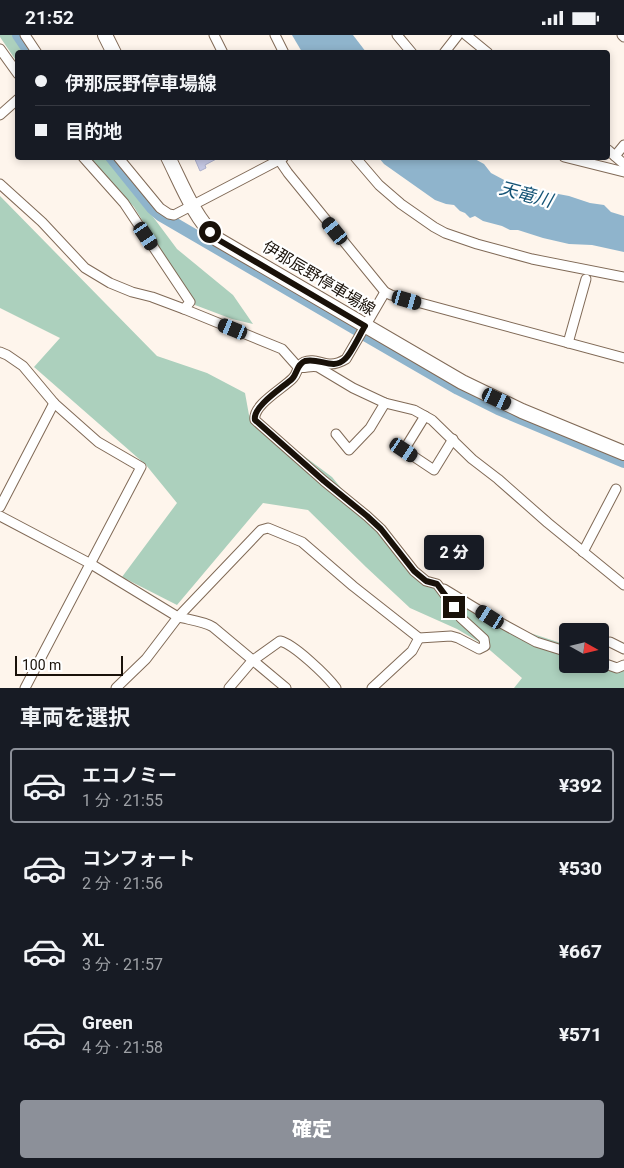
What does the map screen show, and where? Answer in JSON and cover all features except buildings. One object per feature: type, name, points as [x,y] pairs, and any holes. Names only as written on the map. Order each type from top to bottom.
[{"type":"main road","points":[[106,35],[113,50]]},
{"type":"main road","name":"伊那辰野停車場線","points":[[170,160],[200,220],[217,239],[462,382],[522,411],[624,453]]},
{"type":"street","points":[[25,35],[36,50]]},
{"type":"street","points":[[214,35],[222,50]]},
{"type":"street","points":[[275,35],[282,50]]},
{"type":"street","points":[[397,35],[410,50]]},
{"type":"street","points":[[446,50],[458,35]]},
{"type":"street","points":[[466,35],[484,50]]},
{"type":"street","points":[[0,49],[15,70]]},
{"type":"street","points":[[0,115],[15,102]]},
{"type":"street","points":[[615,156],[624,145]]},
{"type":"street","points":[[610,152],[624,164]]},
{"type":"street","points":[[86,160],[124,203],[190,302],[184,309]]},
{"type":"street","points":[[120,160],[160,208],[174,215],[276,160]]},
{"type":"street","points":[[281,160],[294,180],[385,292],[390,295],[624,359]]},
{"type":"street","points":[[358,160],[379,185],[401,204],[446,233],[477,244],[532,259],[624,277]]},
{"type":"street","points":[[576,160],[624,172]]},
{"type":"street","points":[[0,184],[42,222],[86,268],[110,283],[184,309],[282,349],[298,367],[312,365],[318,367],[353,389],[385,403],[414,410],[432,420],[472,459],[548,523],[583,552],[623,580]]},
{"type":"street","points":[[568,343],[586,279]]},
{"type":"street","points":[[385,292],[346,359],[337,364],[330,365],[315,361],[302,362],[293,378],[258,409],[254,416],[255,420],[381,529],[414,571],[426,581],[437,584],[490,617],[536,642],[559,649]]},
{"type":"street","points":[[0,351],[23,366],[54,403],[98,442],[141,467],[25,688]]},
{"type":"street","points":[[0,507],[54,403]]},
{"type":"street","points":[[336,434],[349,450],[370,429],[385,403]]},
{"type":"street","points":[[425,416],[404,450],[434,470],[453,439]]},
{"type":"street","points":[[583,552],[616,489]]},
{"type":"street","points":[[0,517],[91,563],[178,617],[214,627],[286,688]]},
{"type":"street","points":[[116,688],[146,659],[178,617],[261,530],[268,527],[302,542],[353,586],[419,638],[451,636],[480,649],[485,646],[484,639],[461,618],[437,584]]},
{"type":"street","points":[[372,688],[412,651],[419,638]]},
{"type":"street","points":[[228,688],[252,661],[280,641],[286,642],[300,653],[336,688]]},
{"type":"street","points":[[610,642],[624,649]]},
{"type":"street","points":[[609,665],[617,668],[624,665]]},
{"type":"green space","points":[[0,35],[14,35],[25,50],[15,50],[15,59]]},
{"type":"green space","points":[[89,160],[108,160],[124,178],[177,249],[233,295],[253,324],[232,319],[195,305],[134,207]]},
{"type":"green space","points":[[0,196],[157,356],[207,373],[245,393],[249,415],[332,477],[396,554],[495,624],[559,642],[559,673],[609,673],[609,661],[624,667],[624,688],[514,688],[522,678],[484,645],[457,629],[410,608],[308,510],[263,503],[177,605],[122,577],[177,503],[146,465],[34,367],[60,338],[0,308]]},
{"type":"water","points":[[292,35],[353,35],[364,50],[301,50]]},
{"type":"water","name":"天竜川","points":[[381,160],[477,160],[484,164],[491,173],[506,181],[526,188],[604,205],[611,212],[624,216],[624,252],[592,245],[569,244],[518,230],[510,230],[483,221],[475,216],[470,218],[454,205],[435,200]]},
{"type":"waterway","points":[[18,35],[28,50]]},
{"type":"waterway","points":[[113,160],[152,208],[160,215],[359,331]]},
{"type":"waterway","points":[[363,334],[458,389],[498,409],[624,462]]},
{"type":"route","points":[[210,232],[217,239],[365,326],[346,359],[337,364],[330,365],[315,361],[302,362],[293,378],[258,409],[254,416],[255,420],[381,529],[414,571],[426,581],[437,584],[454,607]]}]
